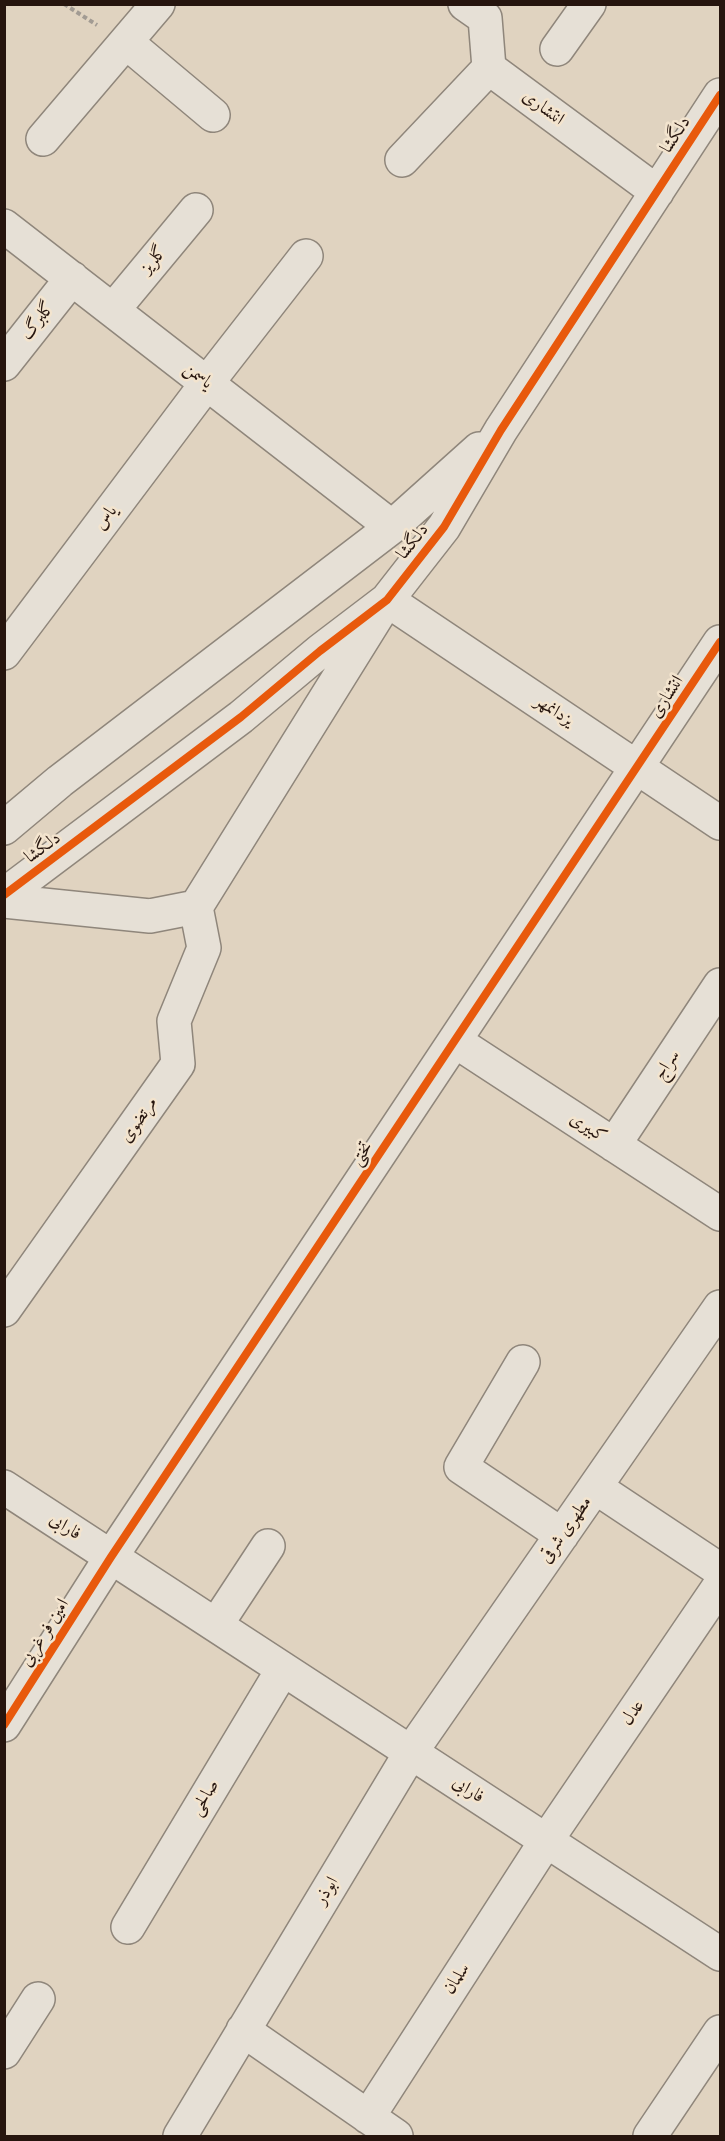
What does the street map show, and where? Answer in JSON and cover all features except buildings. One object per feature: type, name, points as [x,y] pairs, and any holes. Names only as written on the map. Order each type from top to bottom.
[{"type":"street","points":[[43,139],[158,4]]},
{"type":"street","points":[[402,160],[489,68],[484,18],[465,4]]},
{"type":"street","points":[[557,49],[589,4]]},
{"type":"street","points":[[126,42],[213,115]]},
{"type":"street","name":"انتشاری","points":[[489,68],[657,192]]},
{"type":"street","name":"دلگشا","points":[[4,895],[241,717],[320,651],[387,600],[444,527],[501,430],[720,95]]},
{"type":"street","name":"گلریز","points":[[113,310],[196,210]]},
{"type":"street","name":"یاسمن","points":[[4,226],[392,527]]},
{"type":"street","name":"یاس","points":[[4,653],[207,383],[306,256]]},
{"type":"street","name":"گلبرگ","points":[[4,363],[72,278]]},
{"type":"street","name":"دلگشا","points":[[4,828],[69,774],[392,527],[501,430]]},
{"type":"street","points":[[4,901],[150,916],[195,907],[387,600]]},
{"type":"street","name":"یزدانمهر","points":[[387,600],[720,823]]},
{"type":"street","name":"انتشاری","points":[[638,768],[720,642]]},
{"type":"street","name":"تختی","points":[[111,1557],[638,768]]},
{"type":"street","name":"مرتضوی","points":[[4,1310],[178,1064],[174,1022],[204,948],[195,907]]},
{"type":"street","name":"سراج","points":[[614,1145],[720,985]]},
{"type":"street","name":"کبیری","points":[[455,1041],[720,1215]]},
{"type":"street","name":"مطهری شرقی","points":[[411,1752],[720,1307]]},
{"type":"street","points":[[523,1362],[461,1467],[562,1535]]},
{"type":"street","name":"فارابی","points":[[4,1487],[720,1954]]},
{"type":"street","points":[[596,1487],[720,1570]]},
{"type":"street","points":[[216,1625],[268,1546]]},
{"type":"street","name":"امین فر غربی","points":[[4,1725],[111,1557]]},
{"type":"street","name":"عدل","points":[[546,1841],[720,1585]]},
{"type":"street","name":"صالحی","points":[[128,1927],[283,1669]]},
{"type":"street","name":"ابوذر","points":[[180,2136],[411,1752]]},
{"type":"street","name":"سلمان","points":[[369,2117],[546,1841]]},
{"type":"street","points":[[4,2052],[38,1999]]},
{"type":"street","points":[[243,2030],[396,2136]]},
{"type":"street","points":[[650,2136],[720,2032]]},
{"type":"path","points":[[64,4],[126,42]]},
{"type":"cycle path","points":[[4,895],[241,717],[320,651],[387,600],[444,527],[501,430],[720,95]]},
{"type":"cycle path","points":[[4,1725],[111,1557],[720,642]]}]
